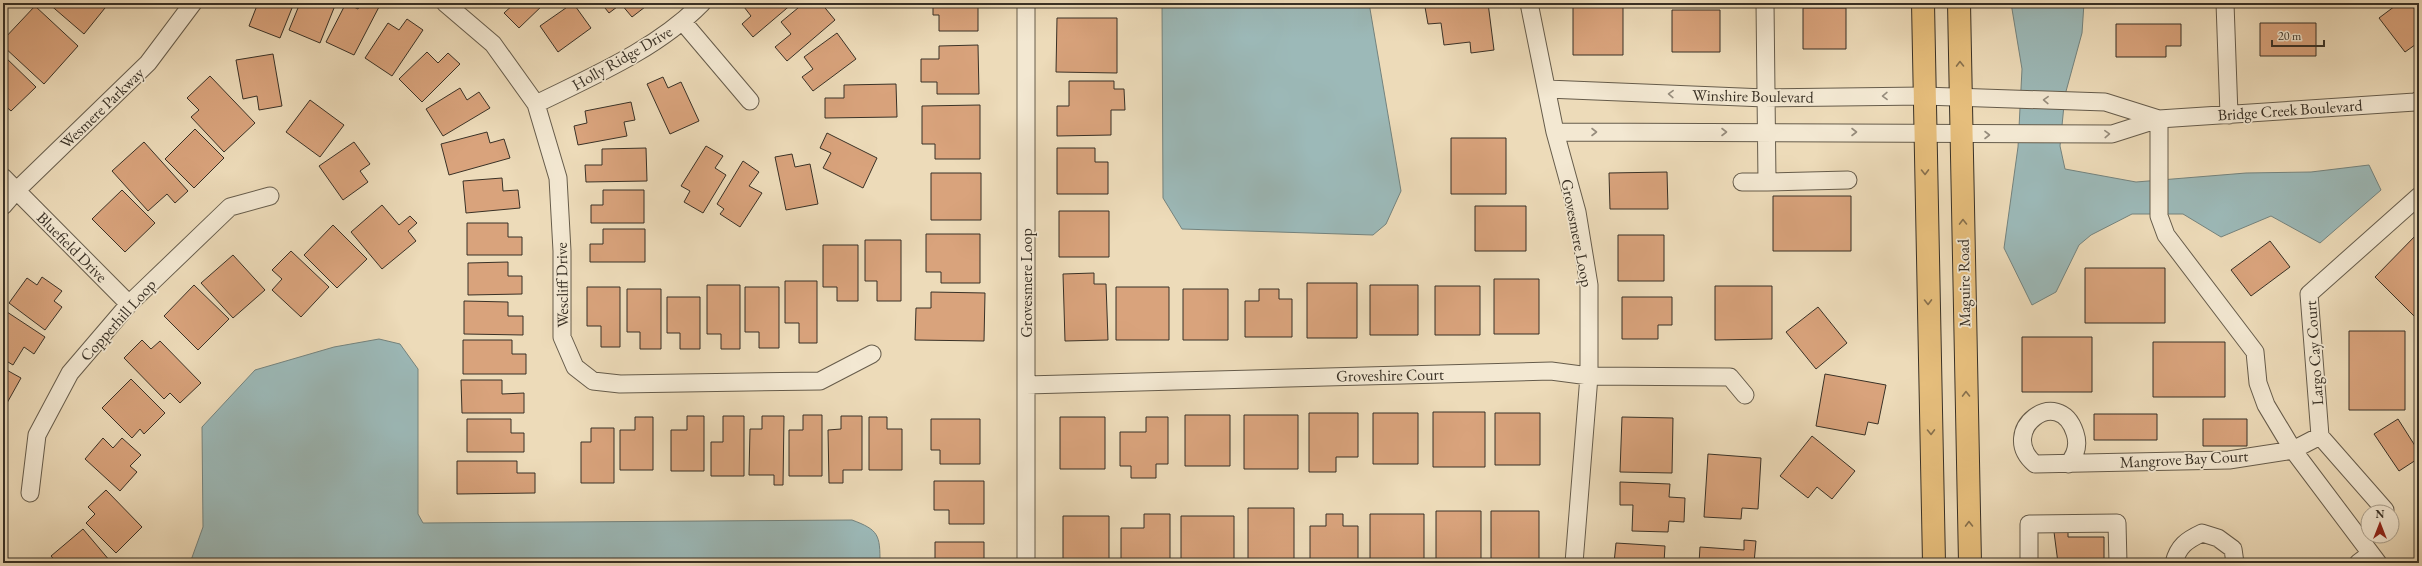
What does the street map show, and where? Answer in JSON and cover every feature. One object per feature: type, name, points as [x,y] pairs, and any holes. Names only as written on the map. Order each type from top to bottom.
[{"type":"main road","points":[[1923,3],[1924,133],[1934,563]]},
{"type":"main road","name":"Maguire Road","points":[[1959,3],[1970,563]]},
{"type":"street","name":"Wesmere Parkway","points":[[3,206],[16,190],[148,63],[193,3]]},
{"type":"street","name":"Wescliff Drive","points":[[445,3],[493,44],[536,104],[558,178],[562,251],[562,337],[575,367],[593,381],[620,384],[820,381],[872,354]]},
{"type":"street","name":"Holly Ridge Drive","points":[[536,104],[614,66],[683,22],[702,3]]},
{"type":"street","name":"Grovesmere Loop","points":[[1026,3],[1026,563]]},
{"type":"street","name":"Grovesmere Loop","points":[[1529,3],[1555,132],[1576,212],[1589,285],[1589,376],[1574,563]]},
{"type":"street","points":[[1765,3],[1765,132],[1767,182]]},
{"type":"street","points":[[2225,3],[2229,115]]},
{"type":"street","points":[[683,22],[750,101]]},
{"type":"street","name":"Winshire Boulevard","points":[[1547,89],[1765,98],[1960,97]]},
{"type":"street","name":"Bridge Creek Boulevard","points":[[1960,97],[2105,102],[2159,119]]},
{"type":"street","name":"Bridge Creek Boulevard","points":[[1961,135],[2112,134],[2159,119],[2415,102],[2419,100]]},
{"type":"street","points":[[2159,119],[2159,216],[2166,235],[2255,352],[2258,383],[2266,405],[2293,450],[2369,560]]},
{"type":"street","points":[[1555,132],[1924,133],[1961,135]]},
{"type":"street","name":"Bluefield Drive","points":[[3,177],[129,304]]},
{"type":"street","points":[[1742,182],[1848,180]]},
{"type":"street","name":"Copperhill Loop","points":[[30,493],[36,435],[70,373],[129,304],[230,206],[270,196]]},
{"type":"street","name":"Largo Cay Court","points":[[2320,436],[2309,294],[2419,196]]},
{"type":"street","name":"Groveshire Court","points":[[1026,385],[1551,371],[1589,376],[1730,377],[1745,395]]},
{"type":"street","points":[[2320,436],[2380,504]]},
{"type":"street","name":"Mangrove Bay Court","points":[[2068,464],[2229,460],[2293,450],[2320,436]]},
{"type":"street","points":[[2029,563],[2028,524],[2117,522],[2118,563]]},
{"type":"street","points":[[2174,563],[2176,552],[2187,540],[2202,533],[2218,538],[2233,548],[2235,563]]},
{"type":"water","points":[[1162,3],[1369,3],[1401,191],[1386,224],[1373,235],[1182,229],[1163,198]]},
{"type":"water","points":[[2011,3],[2084,3],[2082,33],[2065,95],[2060,146],[2065,169],[2136,182],[2246,173],[2311,172],[2369,165],[2381,190],[2320,243],[2271,216],[2221,237],[2183,214],[2132,214],[2091,235],[2079,245],[2056,292],[2032,305],[2004,248],[2018,147],[2022,69]]},
{"type":"water","points":[[379,339],[400,344],[418,369],[418,514],[423,523],[852,520],[868,527],[876,535],[879,546],[880,563],[190,563],[203,527],[202,427],[255,370],[334,347]]},
{"type":"building","points":[[48,3],[109,3],[84,34]]},
{"type":"building","points":[[258,3],[294,3],[280,38],[249,26]]},
{"type":"building","points":[[300,3],[336,3],[320,43],[289,30]]},
{"type":"building","points":[[346,3],[358,9],[361,3],[380,5],[354,55],[326,42]]},
{"type":"building","points":[[515,3],[545,3],[519,28],[504,13]]},
{"type":"building","points":[[573,3],[591,28],[558,52],[540,26]]},
{"type":"building","points":[[601,3],[643,3],[645,7],[632,17],[621,4],[609,13]]},
{"type":"building","points":[[741,3],[793,3],[753,37],[742,24],[751,16]]},
{"type":"building","points":[[804,3],[821,3],[835,20],[787,61],[775,47],[791,34],[781,22]]},
{"type":"building","points":[[933,3],[978,3],[978,31],[939,31],[939,15],[933,15]]},
{"type":"building","points":[[1116,3],[1116,4],[1056,4]]},
{"type":"building","points":[[1462,3],[1488,3],[1494,50],[1471,53],[1470,42],[1444,45],[1441,23],[1428,24],[1425,7]]},
{"type":"building","points":[[2399,3],[2410,3],[2419,15],[2419,42],[2405,52],[2379,18]]},
{"type":"building","points":[[35,6],[78,46],[44,84],[3,46],[3,40]]},
{"type":"building","points":[[1573,7],[1623,7],[1623,55],[1573,55]]},
{"type":"building","points":[[1803,8],[1846,8],[1846,49],[1803,49]]},
{"type":"building","points":[[1672,10],[1720,10],[1720,52],[1672,52]]},
{"type":"building","points":[[1057,18],[1117,18],[1117,73],[1056,72]]},
{"type":"building","points":[[407,19],[423,30],[392,76],[365,58],[388,23],[399,30]]},
{"type":"building","points":[[2260,23],[2316,23],[2316,56],[2260,56]]},
{"type":"building","points":[[2116,24],[2181,24],[2181,46],[2166,46],[2166,57],[2116,57]]},
{"type":"building","points":[[837,33],[856,59],[813,91],[802,77],[813,69],[804,57]]},
{"type":"building","points":[[978,45],[979,94],[937,94],[937,82],[921,82],[921,59],[939,59],[939,46]]},
{"type":"building","points":[[427,52],[438,63],[448,53],[460,64],[422,102],[399,79]]},
{"type":"building","points":[[273,54],[282,106],[259,110],[257,96],[243,99],[236,60]]},
{"type":"building","points":[[3,55],[36,87],[11,111],[3,104]]},
{"type":"building","points":[[210,76],[255,123],[224,152],[191,117],[199,110],[187,98]]},
{"type":"building","points":[[663,77],[668,88],[681,82],[699,121],[670,134],[647,84]]},
{"type":"building","points":[[1069,81],[1114,81],[1114,89],[1124,89],[1125,110],[1111,110],[1111,135],[1057,136],[1057,106],[1069,106]]},
{"type":"building","points":[[896,84],[897,117],[825,118],[825,98],[844,98],[844,85]]},
{"type":"building","points":[[460,88],[467,100],[479,92],[490,108],[443,136],[426,109]]},
{"type":"building","points":[[310,100],[344,125],[320,157],[286,132]]},
{"type":"building","points":[[631,102],[635,120],[624,122],[627,136],[578,145],[574,126],[587,123],[585,111]]},
{"type":"building","points":[[980,105],[980,159],[935,159],[935,144],[922,144],[922,106]]},
{"type":"building","points":[[195,129],[224,158],[194,188],[165,159]]},
{"type":"building","points":[[487,132],[490,143],[504,139],[510,158],[449,175],[441,144]]},
{"type":"building","points":[[827,133],[877,158],[863,188],[823,168],[831,153],[820,148]]},
{"type":"building","points":[[1451,138],[1506,138],[1506,194],[1451,194]]},
{"type":"building","points":[[144,142],[188,191],[175,203],[167,194],[148,211],[112,171]]},
{"type":"building","points":[[354,142],[370,164],[360,171],[368,182],[343,200],[319,166]]},
{"type":"building","points":[[706,146],[723,156],[715,168],[726,175],[703,213],[684,202],[690,191],[681,186]]},
{"type":"building","points":[[646,148],[647,181],[586,182],[585,165],[602,165],[602,149]]},
{"type":"building","points":[[1057,148],[1095,148],[1095,162],[1108,162],[1108,194],[1057,194]]},
{"type":"building","points":[[792,154],[795,167],[810,164],[818,204],[786,210],[775,157]]},
{"type":"building","points":[[743,161],[759,172],[749,186],[762,193],[740,227],[720,214],[724,209],[717,204]]},
{"type":"building","points":[[1667,172],[1668,209],[1610,209],[1609,173]]},
{"type":"building","points":[[931,173],[981,173],[981,220],[931,220]]},
{"type":"building","points":[[502,178],[503,191],[518,190],[520,208],[466,213],[463,181]]},
{"type":"building","points":[[122,190],[155,223],[125,252],[92,219]]},
{"type":"building","points":[[603,190],[644,190],[644,223],[591,223],[591,205],[603,205]]},
{"type":"building","points":[[1773,196],[1851,196],[1851,251],[1773,251]]},
{"type":"building","points":[[382,205],[399,225],[410,216],[417,223],[408,231],[416,241],[382,269],[351,232]]},
{"type":"building","points":[[1475,206],[1526,206],[1526,251],[1475,251]]},
{"type":"building","points":[[1059,211],[1109,211],[1109,257],[1059,257]]},
{"type":"building","points":[[467,223],[508,223],[508,237],[522,237],[522,255],[467,255]]},
{"type":"building","points":[[333,225],[367,259],[337,288],[304,255]]},
{"type":"building","points":[[603,229],[645,229],[645,262],[590,262],[590,244],[603,244]]},
{"type":"building","points":[[2419,232],[2419,311],[2414,316],[2375,277]]},
{"type":"building","points":[[926,234],[980,234],[980,283],[941,283],[941,272],[926,272]]},
{"type":"building","points":[[1618,235],[1664,235],[1664,281],[1618,281]]},
{"type":"building","points":[[865,240],[901,240],[901,301],[877,301],[877,281],[865,281]]},
{"type":"building","points":[[2270,241],[2290,267],[2251,296],[2231,270]]},
{"type":"building","points":[[823,245],[858,245],[858,301],[837,301],[837,287],[823,287]]},
{"type":"building","points":[[291,251],[329,287],[301,317],[272,290],[282,279],[272,270]]},
{"type":"building","points":[[233,255],[265,290],[233,318],[201,283]]},
{"type":"building","points":[[508,262],[508,276],[522,276],[522,294],[468,295],[468,263]]},
{"type":"building","points":[[2085,268],[2165,268],[2165,323],[2085,323]]},
{"type":"building","points":[[1094,273],[1094,284],[1106,284],[1108,340],[1065,341],[1063,274]]},
{"type":"building","points":[[42,277],[62,291],[54,301],[62,307],[45,330],[9,303],[27,278],[37,285]]},
{"type":"building","points":[[1494,279],[1539,279],[1539,334],[1494,334]]},
{"type":"building","points":[[785,281],[817,281],[817,343],[799,343],[799,323],[785,323]]},
{"type":"building","points":[[1307,283],[1357,283],[1357,338],[1307,338]]},
{"type":"building","points":[[194,285],[229,319],[198,350],[164,316]]},
{"type":"building","points":[[707,285],[740,285],[740,349],[721,349],[721,334],[707,334]]},
{"type":"building","points":[[1370,285],[1418,285],[1418,335],[1370,335]]},
{"type":"building","points":[[1435,286],[1480,286],[1480,335],[1435,335]]},
{"type":"building","points":[[1715,286],[1772,286],[1772,339],[1715,340]]},
{"type":"building","points":[[587,287],[620,287],[620,347],[601,347],[601,326],[587,326]]},
{"type":"building","points":[[745,287],[779,287],[779,348],[759,348],[759,332],[745,332]]},
{"type":"building","points":[[1116,287],[1169,287],[1169,340],[1116,340]]},
{"type":"building","points":[[627,289],[661,289],[661,349],[640,349],[640,332],[627,332]]},
{"type":"building","points":[[1183,289],[1228,289],[1228,340],[1183,340]]},
{"type":"building","points":[[1259,289],[1279,289],[1279,299],[1292,299],[1292,337],[1245,337],[1245,301],[1259,301]]},
{"type":"building","points":[[931,292],[985,293],[984,341],[915,340],[916,308],[931,308]]},
{"type":"building","points":[[667,297],[700,297],[700,349],[680,349],[680,333],[667,333]]},
{"type":"building","points":[[1622,297],[1672,297],[1672,325],[1658,325],[1658,339],[1622,339]]},
{"type":"building","points":[[464,301],[508,302],[508,316],[523,316],[523,335],[464,334]]},
{"type":"building","points":[[1818,307],[1847,343],[1816,369],[1786,332]]},
{"type":"building","points":[[4,310],[45,337],[34,354],[24,347],[13,365],[3,359]]},
{"type":"building","points":[[2349,331],[2405,331],[2405,410],[2349,410]]},
{"type":"building","points":[[2022,337],[2092,337],[2092,392],[2022,392]]},
{"type":"building","points":[[142,340],[151,349],[160,341],[201,383],[180,403],[170,393],[164,399],[124,358]]},
{"type":"building","points":[[463,340],[512,340],[512,354],[526,354],[526,374],[463,374]]},
{"type":"building","points":[[2153,342],[2225,342],[2225,397],[2153,397]]},
{"type":"building","points":[[3,368],[21,378],[7,403],[3,400]]},
{"type":"building","points":[[1825,374],[1886,385],[1878,424],[1868,422],[1865,435],[1816,426]]},
{"type":"building","points":[[131,379],[165,413],[144,434],[140,429],[132,438],[102,408]]},
{"type":"building","points":[[461,380],[502,380],[502,394],[524,393],[524,413],[462,413]]},
{"type":"building","points":[[1433,412],[1485,412],[1485,467],[1433,467]]},
{"type":"building","points":[[1309,413],[1358,413],[1358,457],[1336,457],[1336,472],[1309,472]]},
{"type":"building","points":[[1373,413],[1418,413],[1418,464],[1373,464]]},
{"type":"building","points":[[1495,413],[1540,413],[1540,465],[1495,465]]},
{"type":"building","points":[[2094,414],[2157,414],[2157,440],[2094,440]]},
{"type":"building","points":[[803,415],[822,415],[822,476],[789,476],[789,430],[803,430]]},
{"type":"building","points":[[1185,415],[1230,415],[1230,466],[1185,466]]},
{"type":"building","points":[[1244,415],[1298,415],[1298,469],[1244,469]]},
{"type":"building","points":[[687,416],[704,416],[704,471],[671,471],[671,430],[687,430]]},
{"type":"building","points":[[723,416],[744,416],[744,476],[711,476],[711,442],[723,442]]},
{"type":"building","points":[[762,416],[784,416],[783,485],[774,485],[774,475],[749,475],[750,429],[762,429]]},
{"type":"building","points":[[841,416],[862,416],[862,470],[843,470],[843,483],[829,483],[828,430],[841,429]]},
{"type":"building","points":[[635,417],[653,417],[653,470],[620,470],[620,430],[635,430]]},
{"type":"building","points":[[869,417],[887,417],[887,429],[902,429],[902,470],[869,470]]},
{"type":"building","points":[[1060,417],[1105,417],[1105,469],[1060,469]]},
{"type":"building","points":[[1146,417],[1168,417],[1168,464],[1156,464],[1156,478],[1131,478],[1131,466],[1120,466],[1120,432],[1146,432]]},
{"type":"building","points":[[1622,417],[1673,418],[1672,473],[1620,472]]},
{"type":"building","points":[[467,419],[511,419],[511,433],[524,433],[524,452],[467,452]]},
{"type":"building","points":[[931,419],[980,419],[980,464],[940,464],[940,450],[931,450]]},
{"type":"building","points":[[2203,419],[2247,419],[2247,446],[2203,446]]},
{"type":"building","points":[[2398,419],[2419,452],[2419,458],[2399,471],[2374,434]]},
{"type":"building","points":[[591,428],[614,428],[614,483],[581,483],[581,442],[591,442]]},
{"type":"building","points":[[1812,436],[1855,471],[1832,499],[1817,487],[1808,498],[1780,476]]},
{"type":"building","points":[[103,438],[113,448],[122,438],[141,455],[130,466],[137,472],[120,491],[85,459]]},
{"type":"building","points":[[1708,454],[1761,458],[1758,509],[1742,508],[1741,519],[1704,517]]},
{"type":"building","points":[[457,461],[517,461],[517,473],[535,473],[535,493],[457,494]]},
{"type":"building","points":[[934,481],[984,481],[984,524],[949,524],[949,510],[934,510]]},
{"type":"building","points":[[1620,482],[1670,484],[1669,497],[1685,498],[1684,522],[1669,521],[1668,532],[1632,531],[1633,505],[1620,505]]},
{"type":"building","points":[[106,490],[142,527],[116,553],[86,523],[95,514],[88,507]]},
{"type":"building","points":[[1248,508],[1294,508],[1294,563],[1248,563]]},
{"type":"building","points":[[1436,511],[1481,511],[1481,562],[1436,562]]},
{"type":"building","points":[[1491,511],[1539,511],[1539,563],[1491,563]]},
{"type":"building","points":[[1144,514],[1170,514],[1170,563],[1121,563],[1121,528],[1144,528]]},
{"type":"building","points":[[1326,514],[1343,514],[1343,526],[1358,526],[1358,563],[1310,563],[1310,526],[1326,526]]},
{"type":"building","points":[[1370,514],[1424,514],[1424,563],[1370,563]]},
{"type":"building","points":[[1063,516],[1109,516],[1109,563],[1063,563]]},
{"type":"building","points":[[1181,516],[1234,516],[1234,563],[1181,563]]},
{"type":"building","points":[[83,529],[110,561],[107,563],[57,563],[51,556]]},
{"type":"building","points":[[2054,532],[2068,532],[2068,537],[2104,537],[2104,563],[2058,563]]},
{"type":"building","points":[[1744,540],[1756,541],[1754,563],[1699,563],[1700,547],[1744,550]]},
{"type":"building","points":[[935,542],[984,542],[984,563],[935,563]]},
{"type":"building","points":[[1616,543],[1665,546],[1664,563],[1614,563]]}]
